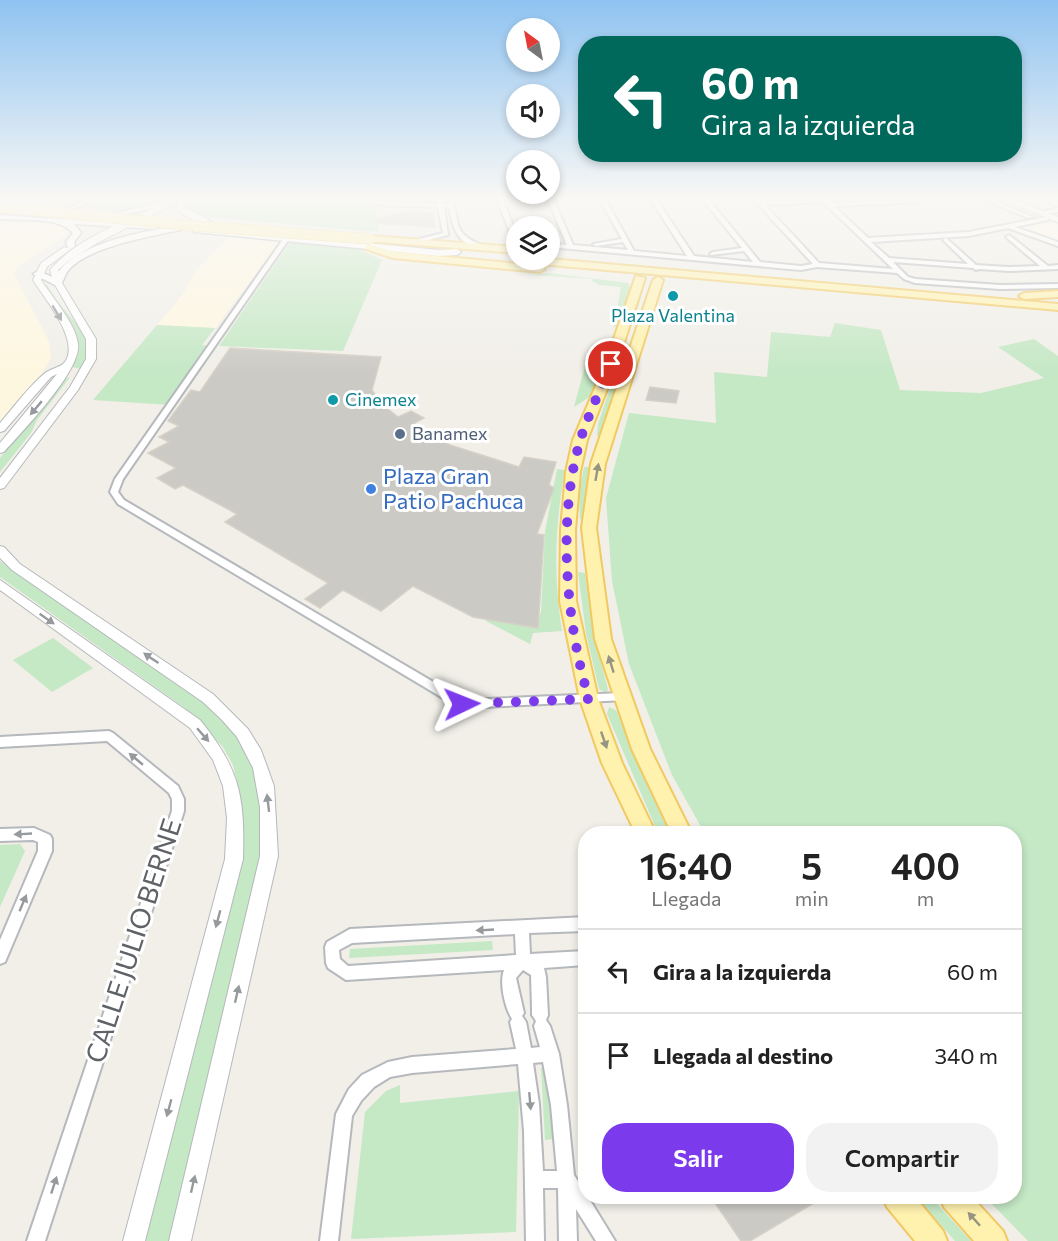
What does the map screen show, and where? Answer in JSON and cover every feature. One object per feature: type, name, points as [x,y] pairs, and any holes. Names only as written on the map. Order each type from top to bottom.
[{"type":"main road","points":[[38,274],[58,283],[66,268],[81,258]]},
{"type":"main road","points":[[424,258],[715,284],[745,279]]},
{"type":"main road","points":[[560,258],[1058,298]]},
{"type":"main road","points":[[560,259],[745,279],[1058,307]]},
{"type":"main road","points":[[560,267],[632,275],[640,278]]},
{"type":"main road","points":[[640,278],[611,364],[580,440],[573,472],[568,547],[568,601],[589,699],[612,763],[642,826]]},
{"type":"main road","points":[[658,280],[598,464],[589,528],[603,639],[641,749],[678,826]]},
{"type":"main road","points":[[1020,296],[1058,294]]},
{"type":"main road","points":[[568,547],[591,548]]},
{"type":"main road","points":[[903,1204],[933,1241]]},
{"type":"main road","points":[[960,1204],[993,1241]]},
{"type":"street","points":[[0,450],[70,364],[74,346],[71,337],[37,280],[46,262],[52,258]]},
{"type":"street","points":[[0,486],[82,377],[91,359],[91,339],[58,283],[54,270],[66,258]]},
{"type":"street","points":[[273,258],[119,479],[114,492],[121,502],[462,704],[622,697]]},
{"type":"street","points":[[706,258],[801,268],[817,265],[899,271]]},
{"type":"street","points":[[753,258],[758,264]]},
{"type":"street","points":[[810,258],[817,265]]},
{"type":"street","points":[[887,258],[906,278],[915,281],[1000,286],[1058,286]]},
{"type":"street","points":[[965,258],[976,268]]},
{"type":"street","points":[[1035,258],[1047,268]]},
{"type":"street","points":[[889,260],[976,268],[1058,267]]},
{"type":"street","points":[[0,429],[46,377],[70,364]]},
{"type":"street","points":[[46,377],[63,374],[82,377]]},
{"type":"street","points":[[0,550],[16,567],[208,698],[233,720],[249,741],[262,768],[270,817],[269,856],[180,1241]]},
{"type":"street","points":[[0,584],[195,724],[212,744],[227,768],[234,790],[237,818],[234,859],[134,1241]]},
{"type":"street","points":[[0,602],[18,599]]},
{"type":"street","name":"CALLE JULIO BERNE","points":[[0,742],[109,736],[174,790],[178,799],[178,811],[36,1241]]},
{"type":"street","points":[[0,836],[34,834],[45,839],[45,851],[0,957]]},
{"type":"street","points":[[578,924],[350,936],[332,947],[333,963],[346,973],[578,958]]},
{"type":"street","points":[[522,928],[523,962]]},
{"type":"street","points":[[535,1241],[535,1180],[526,1057],[515,1000],[508,986],[508,974],[513,967],[523,962],[532,965],[538,971],[540,985],[537,1000],[551,1054],[567,1179],[568,1241]]},
{"type":"street","points":[[329,1241],[344,1114],[355,1095],[368,1081],[388,1070],[412,1065],[551,1054]]},
{"type":"street","points":[[535,1180],[567,1179]]},
{"type":"street","points":[[567,1179],[578,1196]]},
{"type":"street","points":[[583,1204],[606,1241]]},
{"type":"shaded area","points":[[0,258],[31,258],[17,267],[14,274],[49,341],[51,358],[43,372],[0,424]]},
{"type":"shaded area","points":[[209,258],[268,258],[215,328],[157,325],[181,297],[196,270]]},
{"type":"green space","points":[[279,258],[377,258],[382,260],[343,351],[219,346]]},
{"type":"green space","points":[[560,258],[1058,302],[954,296],[560,260]]},
{"type":"green space","points":[[549,273],[628,283],[630,287],[616,327],[614,326],[621,287],[599,285],[592,281],[593,279],[532,275]]},
{"type":"green space","points":[[45,285],[85,336],[86,359],[81,369],[72,367],[77,344],[71,324]]},
{"type":"green space","points":[[835,323],[881,330],[900,390],[981,393],[1044,378],[998,347],[1034,339],[1058,356],[1058,1241],[1028,1241],[992,1204],[1022,1204],[1022,826],[701,826],[672,775],[629,664],[612,581],[606,498],[629,413],[716,423],[714,372],[767,377],[771,332],[830,337]]},
{"type":"green space","points":[[157,325],[215,328],[202,345],[211,346],[171,405],[93,400]]},
{"type":"green space","points":[[601,346],[607,349],[591,396],[574,407],[585,366],[596,367]]},
{"type":"green space","points":[[620,359],[623,359],[623,368],[600,436],[597,436],[598,424]]},
{"type":"green space","points":[[70,377],[37,420],[31,433],[0,472],[0,458],[65,379]]},
{"type":"green space","points":[[584,467],[590,467],[584,520],[580,519],[579,494]]},
{"type":"green space","points":[[557,469],[565,470],[556,550],[557,590],[562,631],[533,633],[530,644],[486,621],[485,617],[537,624],[541,612],[545,531]]},
{"type":"green space","points":[[0,561],[208,707],[236,737],[250,759],[259,786],[262,835],[255,889],[171,1241],[145,1241],[242,857],[244,822],[233,765],[223,747],[185,708],[0,577]]},
{"type":"green space","points":[[578,572],[585,573],[593,633],[608,689],[606,693],[599,689],[586,633]]},
{"type":"green space","points":[[53,638],[93,668],[52,692],[13,660]]},
{"type":"green space","points":[[609,707],[617,711],[635,759],[666,826],[655,826],[607,714]]},
{"type":"green space","points":[[20,844],[25,851],[0,907],[0,845]]},
{"type":"green space","points":[[492,941],[493,950],[349,958],[350,949]]},
{"type":"green space","points":[[541,1068],[548,1068],[553,1139],[545,1140]]},
{"type":"green space","points":[[400,1085],[400,1103],[519,1091],[516,1232],[351,1239],[365,1112],[386,1091]]},
{"type":"green space","points":[[922,1204],[937,1204],[971,1241],[955,1241]]},
{"type":"building","name":"Plaza Gran Patio Pachuca","points":[[230,348],[381,357],[372,390],[382,404],[398,417],[411,411],[424,418],[411,425],[450,445],[519,467],[524,457],[556,462],[549,485],[554,488],[537,534],[544,535],[538,628],[473,617],[413,586],[381,611],[343,590],[320,608],[305,599],[328,583],[225,522],[237,514],[183,485],[175,489],[157,478],[176,468],[148,453],[169,442],[159,437],[179,426],[168,421],[191,390],[200,392]]},
{"type":"building","points":[[650,387],[679,391],[676,403],[646,400]]},
{"type":"building","points":[[716,1204],[812,1204],[750,1241],[741,1241]]},
{"type":"place","name":"Plaza Valentina","points":[[673,296]]},
{"type":"place","name":"Cinemex","points":[[333,400]]},
{"type":"place","name":"Banamex","points":[[400,434]]},
{"type":"place","name":"Plaza Gran Patio Pachuca","points":[[371,489]]},
{"type":"route","points":[[462,704],[589,699],[568,601],[568,513],[580,440],[611,364]]}]
